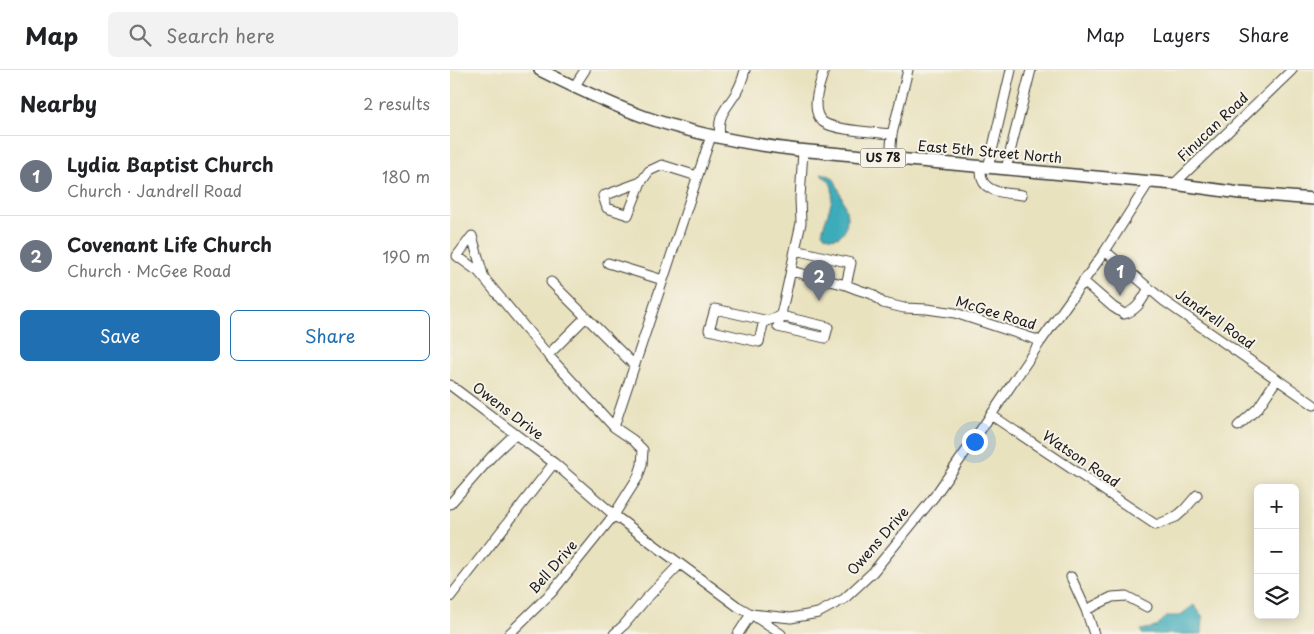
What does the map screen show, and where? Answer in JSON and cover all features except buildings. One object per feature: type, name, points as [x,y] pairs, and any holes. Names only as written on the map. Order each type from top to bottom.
[{"type":"main road","name":"East 5th Street North","points":[[540,70],[605,101],[645,117],[715,137],[765,146],[1314,199]]},
{"type":"street","points":[[574,87],[584,70]]},
{"type":"street","points":[[484,278],[548,355],[614,427],[697,176],[719,129],[725,108],[737,92],[745,70]]},
{"type":"street","points":[[824,70],[816,102],[818,117],[831,126],[892,134]]},
{"type":"street","points":[[890,158],[892,134],[908,70]]},
{"type":"street","points":[[1011,70],[982,180],[990,188],[1022,195]]},
{"type":"street","points":[[1006,169],[1031,70]]},
{"type":"street","name":"Finucan Road","points":[[1174,184],[1292,70]]},
{"type":"street","points":[[1007,87],[1025,92]]},
{"type":"street","points":[[764,320],[759,342],[709,330],[714,309],[764,320],[768,321],[781,316],[828,327],[825,338],[778,327],[781,316],[796,250],[801,223],[800,198],[803,151]]},
{"type":"street","points":[[641,182],[603,196],[607,208],[628,215],[641,182],[649,171],[662,165],[697,176]]},
{"type":"street","name":"Owens Drive","points":[[450,385],[554,464],[614,515],[737,606],[751,614],[791,618],[818,613],[844,599],[873,572],[934,497],[1105,251],[1149,182]]},
{"type":"street","points":[[791,271],[846,284],[851,262],[796,250]]},
{"type":"street","name":"Jandrell Road","points":[[1105,251],[1164,301],[1314,405]]},
{"type":"street","points":[[608,263],[662,280]]},
{"type":"street","points":[[1083,281],[1112,307],[1124,314],[1132,312],[1149,288]]},
{"type":"street","points":[[551,282],[634,365]]},
{"type":"street","name":"McGee Road","points":[[846,284],[872,294],[883,304],[955,313],[1041,341]]},
{"type":"street","points":[[548,355],[586,317]]},
{"type":"street","points":[[1238,426],[1258,408],[1277,379]]},
{"type":"street","name":"Watson Road","points":[[992,415],[1156,525],[1176,516],[1197,495]]},
{"type":"street","name":"Bell Drive","points":[[509,634],[552,592],[614,515],[638,477],[642,465],[643,450],[634,440],[614,427]]},
{"type":"street","points":[[452,499],[515,434]]},
{"type":"street","points":[[450,598],[554,464]]},
{"type":"street","points":[[614,634],[680,564]]},
{"type":"street","points":[[1071,577],[1086,610],[1094,634]]},
{"type":"street","points":[[1086,610],[1112,597],[1126,596],[1147,607]]},
{"type":"street","points":[[738,634],[751,614],[781,634]]},
{"type":"water","points":[[822,173],[832,177],[835,181],[846,210],[847,218],[843,233],[832,238],[822,233],[831,202],[832,187],[822,176]]},
{"type":"water","points":[[1194,605],[1203,617],[1202,634],[1142,634],[1141,630],[1156,627],[1167,616],[1179,616]]},
{"type":"place","name":"Lydia Baptist Church","points":[[1120,296]]},
{"type":"place","name":"Covenant Life Church","points":[[819,301]]}]
